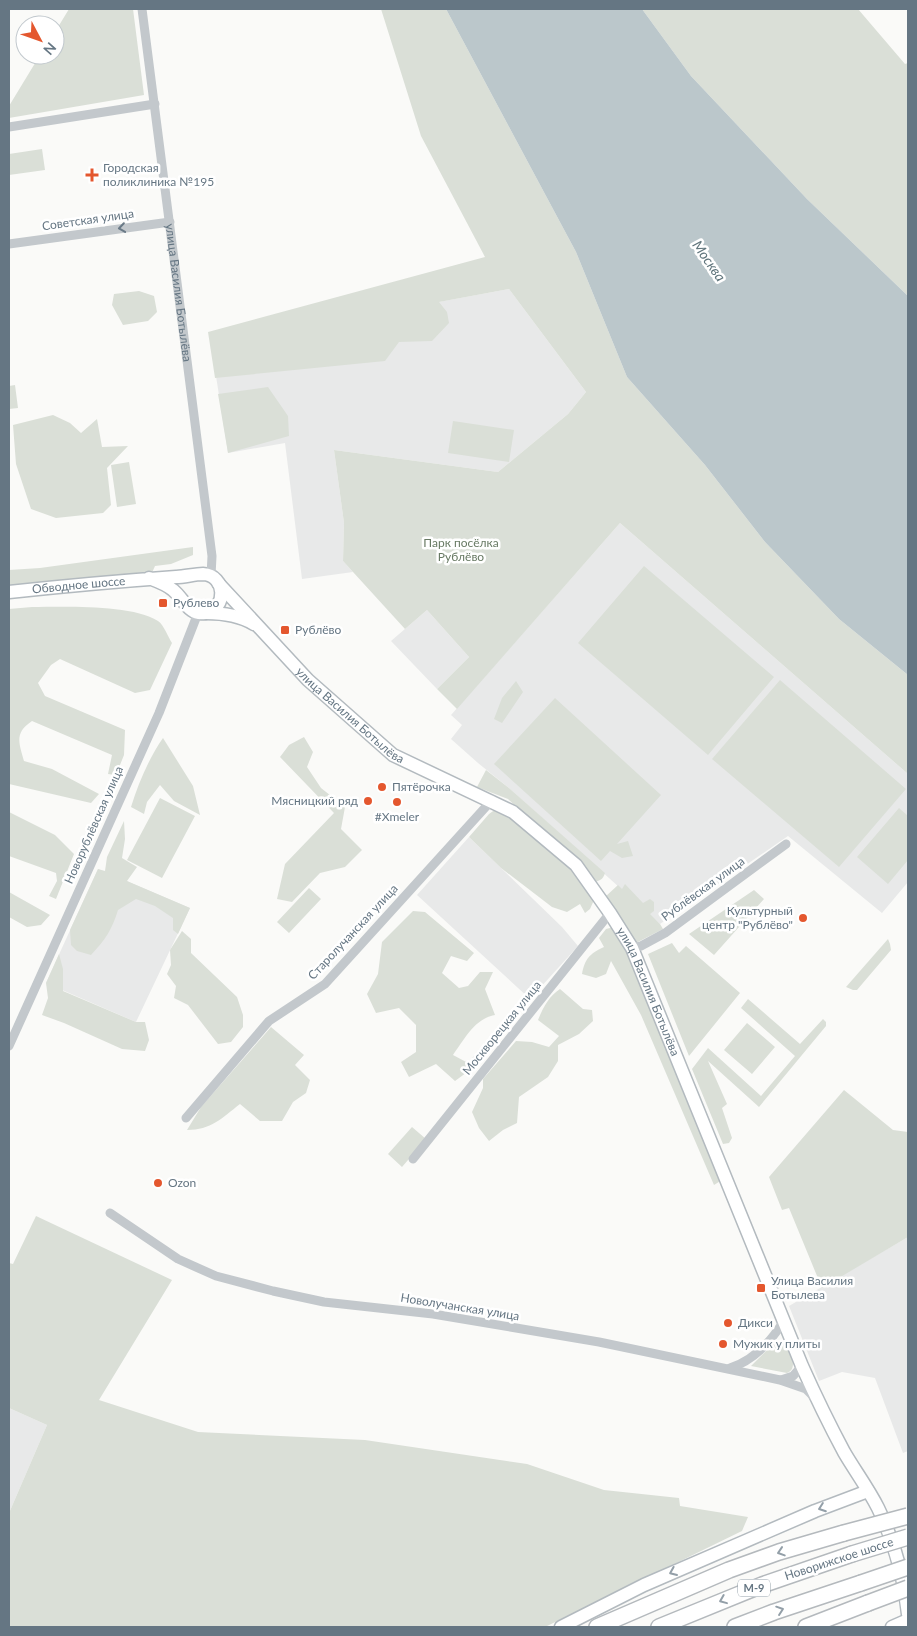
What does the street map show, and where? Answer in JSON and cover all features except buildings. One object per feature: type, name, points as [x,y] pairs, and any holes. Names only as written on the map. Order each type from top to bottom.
[{"type":"highway","points":[[597,1627],[729,1570],[779,1552],[844,1532],[908,1516]]},
{"type":"highway","name":"Новорижское шоссе","points":[[659,1627],[762,1585],[908,1537]]},
{"type":"highway","name":"М-9","points":[[735,1627],[908,1566]]},
{"type":"highway","points":[[806,1627],[908,1588]]},
{"type":"street","name":"улица Василия Ботылёва","points":[[142,9],[215,580],[308,680],[393,755],[514,812],[576,865],[610,913],[632,948],[802,1366],[844,1451],[877,1507],[894,1546],[905,1587],[908,1614]]},
{"type":"street","points":[[9,127],[155,104]]},
{"type":"street","name":"Советская улица","points":[[9,244],[170,222]]},
{"type":"street","points":[[149,578],[173,590],[188,608],[201,613],[214,609],[220,600],[221,589],[215,580],[200,574],[195,575],[183,587],[185,603]]},
{"type":"street","name":"Обводное шоссе","points":[[9,592],[195,575]]},
{"type":"street","name":"улица Василия Ботылёва","points":[[201,613],[220,613],[237,616],[261,628]]},
{"type":"street","name":"Новорублёвская улица","points":[[9,1046],[159,713],[201,613]]},
{"type":"street","name":"Старолучанская улица","points":[[186,1118],[270,1021],[325,984],[492,800]]},
{"type":"street","name":"Рублёвская улица","points":[[632,948],[641,946],[665,933],[786,844]]},
{"type":"street","name":"Москворецкая улица","points":[[413,1159],[610,913]]},
{"type":"street","name":"Новолучанская улица","points":[[110,1213],[178,1259],[216,1276],[273,1291],[324,1302],[443,1315],[599,1342],[730,1368],[780,1380],[806,1389],[817,1399]]},
{"type":"street","points":[[730,1368],[742,1364],[765,1347],[783,1322]]},
{"type":"street","points":[[780,1380],[793,1376],[802,1366]]},
{"type":"street","points":[[560,1627],[644,1585],[815,1511],[868,1491]]},
{"type":"street","points":[[892,1627],[908,1620]]},
{"type":"shaded area","points":[[509,289],[586,392],[568,414],[498,472],[334,450],[344,523],[343,561],[353,572],[302,579],[285,443],[228,453],[211,344]]},
{"type":"shaded area","points":[[620,523],[908,774],[908,882],[882,913],[788,836],[660,924],[509,788],[451,739],[462,725],[451,715]]},
{"type":"shaded area","points":[[427,610],[469,657],[437,689],[391,641]]},
{"type":"shaded area","points":[[469,837],[562,927],[578,946],[530,999],[417,895]]},
{"type":"shaded area","points":[[98,869],[190,908],[136,1022],[46,983]]},
{"type":"shaded area","points":[[908,1237],[908,1451],[903,1453],[875,1378],[842,1372],[819,1381],[789,1306]]},
{"type":"shaded area","points":[[9,1408],[47,1425],[9,1513]]},
{"type":"green space","points":[[69,9],[133,9],[144,95],[9,118],[9,106],[34,65],[65,65],[65,16]]},
{"type":"green space","name":"Парк посёлка Рублёво","points":[[381,9],[446,9],[576,252],[627,377],[705,465],[765,542],[839,619],[908,675],[908,774],[620,523],[457,709],[437,689],[469,657],[427,610],[405,629],[343,561],[344,523],[334,450],[498,472],[568,414],[586,392],[509,289],[439,302],[447,312],[449,323],[432,341],[399,342],[385,361],[215,378],[208,332],[485,257],[421,136]]},
{"type":"green space","points":[[642,9],[858,9],[905,64],[908,63],[908,296],[807,199],[691,76]]},
{"type":"green space","points":[[42,149],[45,170],[9,175],[9,154]]},
{"type":"green space","points":[[139,291],[154,296],[157,312],[148,321],[123,325],[112,305],[114,294]]},
{"type":"green space","points":[[15,385],[18,408],[9,409],[9,386]]},
{"type":"green space","points":[[268,387],[288,416],[289,436],[228,453],[218,394]]},
{"type":"green space","points":[[53,415],[70,423],[81,433],[97,419],[102,447],[128,446],[107,468],[111,505],[103,513],[56,518],[31,509],[16,464],[13,425]]},
{"type":"green space","points":[[453,421],[514,430],[509,462],[448,453]]},
{"type":"green space","points":[[129,462],[136,504],[117,507],[111,465]]},
{"type":"green space","points":[[193,547],[193,555],[171,564],[155,566],[151,575],[9,590],[9,570],[40,568]]},
{"type":"green space","points":[[644,566],[774,677],[708,755],[578,643]]},
{"type":"green space","points":[[79,607],[131,612],[158,621],[172,643],[150,690],[135,693],[60,659],[51,665],[38,683],[45,696],[125,730],[124,755],[116,775],[108,774],[112,755],[32,721],[26,725],[20,734],[19,739],[24,761],[52,769],[99,794],[91,803],[9,784],[9,609]]},
{"type":"green space","points":[[780,680],[906,789],[839,867],[712,759]]},
{"type":"green space","points":[[516,681],[523,692],[502,723],[494,719],[502,698]]},
{"type":"green space","points":[[555,698],[661,795],[617,844],[628,841],[633,856],[622,858],[610,851],[601,861],[494,764]]},
{"type":"green space","points":[[304,737],[313,752],[307,767],[321,788],[345,807],[341,829],[362,850],[345,867],[320,873],[292,902],[277,899],[285,864],[334,813],[280,757],[289,745]]},
{"type":"green space","points":[[163,738],[193,786],[200,815],[174,801],[160,785],[147,802],[144,814],[131,807],[144,771]]},
{"type":"green space","points":[[486,770],[605,873],[602,879],[593,882],[576,863],[508,799],[477,787]]},
{"type":"green space","points":[[160,798],[195,816],[162,878],[127,860]]},
{"type":"green space","points":[[899,808],[908,816],[908,860],[888,884],[857,857]]},
{"type":"green space","points":[[496,809],[510,814],[569,867],[594,900],[590,909],[585,913],[580,904],[567,912],[552,907],[501,868],[469,837],[489,814]]},
{"type":"green space","points":[[9,812],[55,835],[74,854],[56,899],[49,896],[57,881],[56,873],[9,856]]},
{"type":"green space","points":[[124,821],[125,839],[122,858],[137,867],[127,881],[190,908],[178,934],[173,930],[173,918],[155,906],[136,899],[118,910],[107,934],[91,955],[77,951],[71,945],[70,930],[98,869],[105,871],[107,857]]},
{"type":"green space","points":[[625,884],[643,903],[650,899],[654,902],[654,911],[650,914],[663,929],[634,944],[619,914],[605,897],[618,885],[622,889]]},
{"type":"green space","points":[[309,888],[321,899],[289,933],[277,922]]},
{"type":"green space","points":[[754,890],[764,899],[714,955],[689,934]]},
{"type":"green space","points":[[9,892],[50,915],[41,925],[27,927],[9,917]]},
{"type":"green space","points":[[413,911],[425,912],[474,953],[467,961],[451,956],[442,973],[459,988],[468,986],[480,972],[493,972],[485,989],[495,1015],[482,1020],[476,1025],[453,1055],[468,1063],[486,1042],[489,1041],[492,1046],[470,1070],[455,1081],[436,1064],[409,1077],[401,1062],[416,1052],[416,1025],[399,1008],[376,1013],[367,994],[378,974],[382,942]]},
{"type":"green space","points":[[614,927],[624,942],[722,1180],[714,1185],[641,1015],[611,961],[606,974],[596,978],[582,974],[588,958],[604,947],[599,938],[606,929]]},
{"type":"green space","points":[[182,931],[191,939],[191,953],[237,997],[243,1015],[243,1027],[231,1042],[218,1044],[188,1005],[174,998],[176,986],[167,974],[171,965],[170,950]]},
{"type":"green space","points":[[888,939],[891,950],[857,990],[846,987]]},
{"type":"green space","points":[[672,943],[679,953],[686,946],[740,993],[689,1056],[648,954]]},
{"type":"green space","points":[[59,954],[63,969],[63,991],[136,1022],[145,1022],[149,1040],[145,1051],[122,1049],[42,1015],[48,998],[46,983]]},
{"type":"green space","points":[[560,989],[583,1009],[592,1010],[593,1021],[579,1034],[558,1045],[558,1061],[548,1077],[519,1097],[517,1123],[503,1130],[489,1141],[479,1128],[472,1112],[483,1088],[483,1079],[516,1041],[532,1042],[549,1047],[559,1036],[538,1020],[547,1003]]},
{"type":"green space","points":[[748,999],[800,1044],[823,1019],[826,1022],[826,1026],[759,1107],[708,1061],[727,1104],[722,1108],[732,1138],[729,1143],[723,1144],[692,1069],[708,1048],[761,1096],[795,1056],[741,1008]]},
{"type":"green space","points":[[747,1023],[775,1047],[752,1074],[724,1050]]},
{"type":"green space","points":[[271,1027],[304,1055],[295,1065],[310,1080],[306,1093],[293,1102],[282,1121],[260,1121],[240,1104],[210,1125],[187,1130],[201,1107]]},
{"type":"green space","points":[[844,1090],[893,1130],[908,1132],[908,1237],[822,1288],[789,1208],[782,1210],[769,1177]]},
{"type":"green space","points":[[412,1127],[426,1139],[402,1167],[388,1154]]},
{"type":"green space","points":[[36,1216],[172,1280],[99,1400],[198,1432],[365,1440],[527,1464],[604,1490],[679,1498],[680,1506],[748,1517],[742,1531],[545,1627],[9,1627],[9,1513],[47,1425],[9,1408],[9,1263],[13,1264]]},
{"type":"green space","points":[[781,1340],[792,1357],[793,1367],[791,1371],[787,1373],[751,1366],[776,1341]]},
{"type":"water","name":"Москва","points":[[446,9],[642,9],[691,76],[807,199],[908,296],[908,675],[839,619],[765,542],[705,465],[627,377],[576,252]]},
{"type":"place","name":"Городская поликлиника №195","points":[[92,175]]},
{"type":"place","name":"Рублево","points":[[163,603]]},
{"type":"place","name":"Рублёво","points":[[285,630]]},
{"type":"place","name":"Пятёрочка","points":[[382,787]]},
{"type":"place","name":"Мясницкий ряд","points":[[368,801]]},
{"type":"place","name":"#Xmeler","points":[[397,802]]},
{"type":"place","name":"Культурный центр \"Рублёво\"","points":[[803,918]]},
{"type":"place","name":"Ozon","points":[[158,1183]]},
{"type":"place","name":"Улица Василия Ботылева","points":[[761,1288]]},
{"type":"place","name":"Дикси","points":[[728,1323]]},
{"type":"place","name":"Мужик у плиты","points":[[723,1344]]}]
